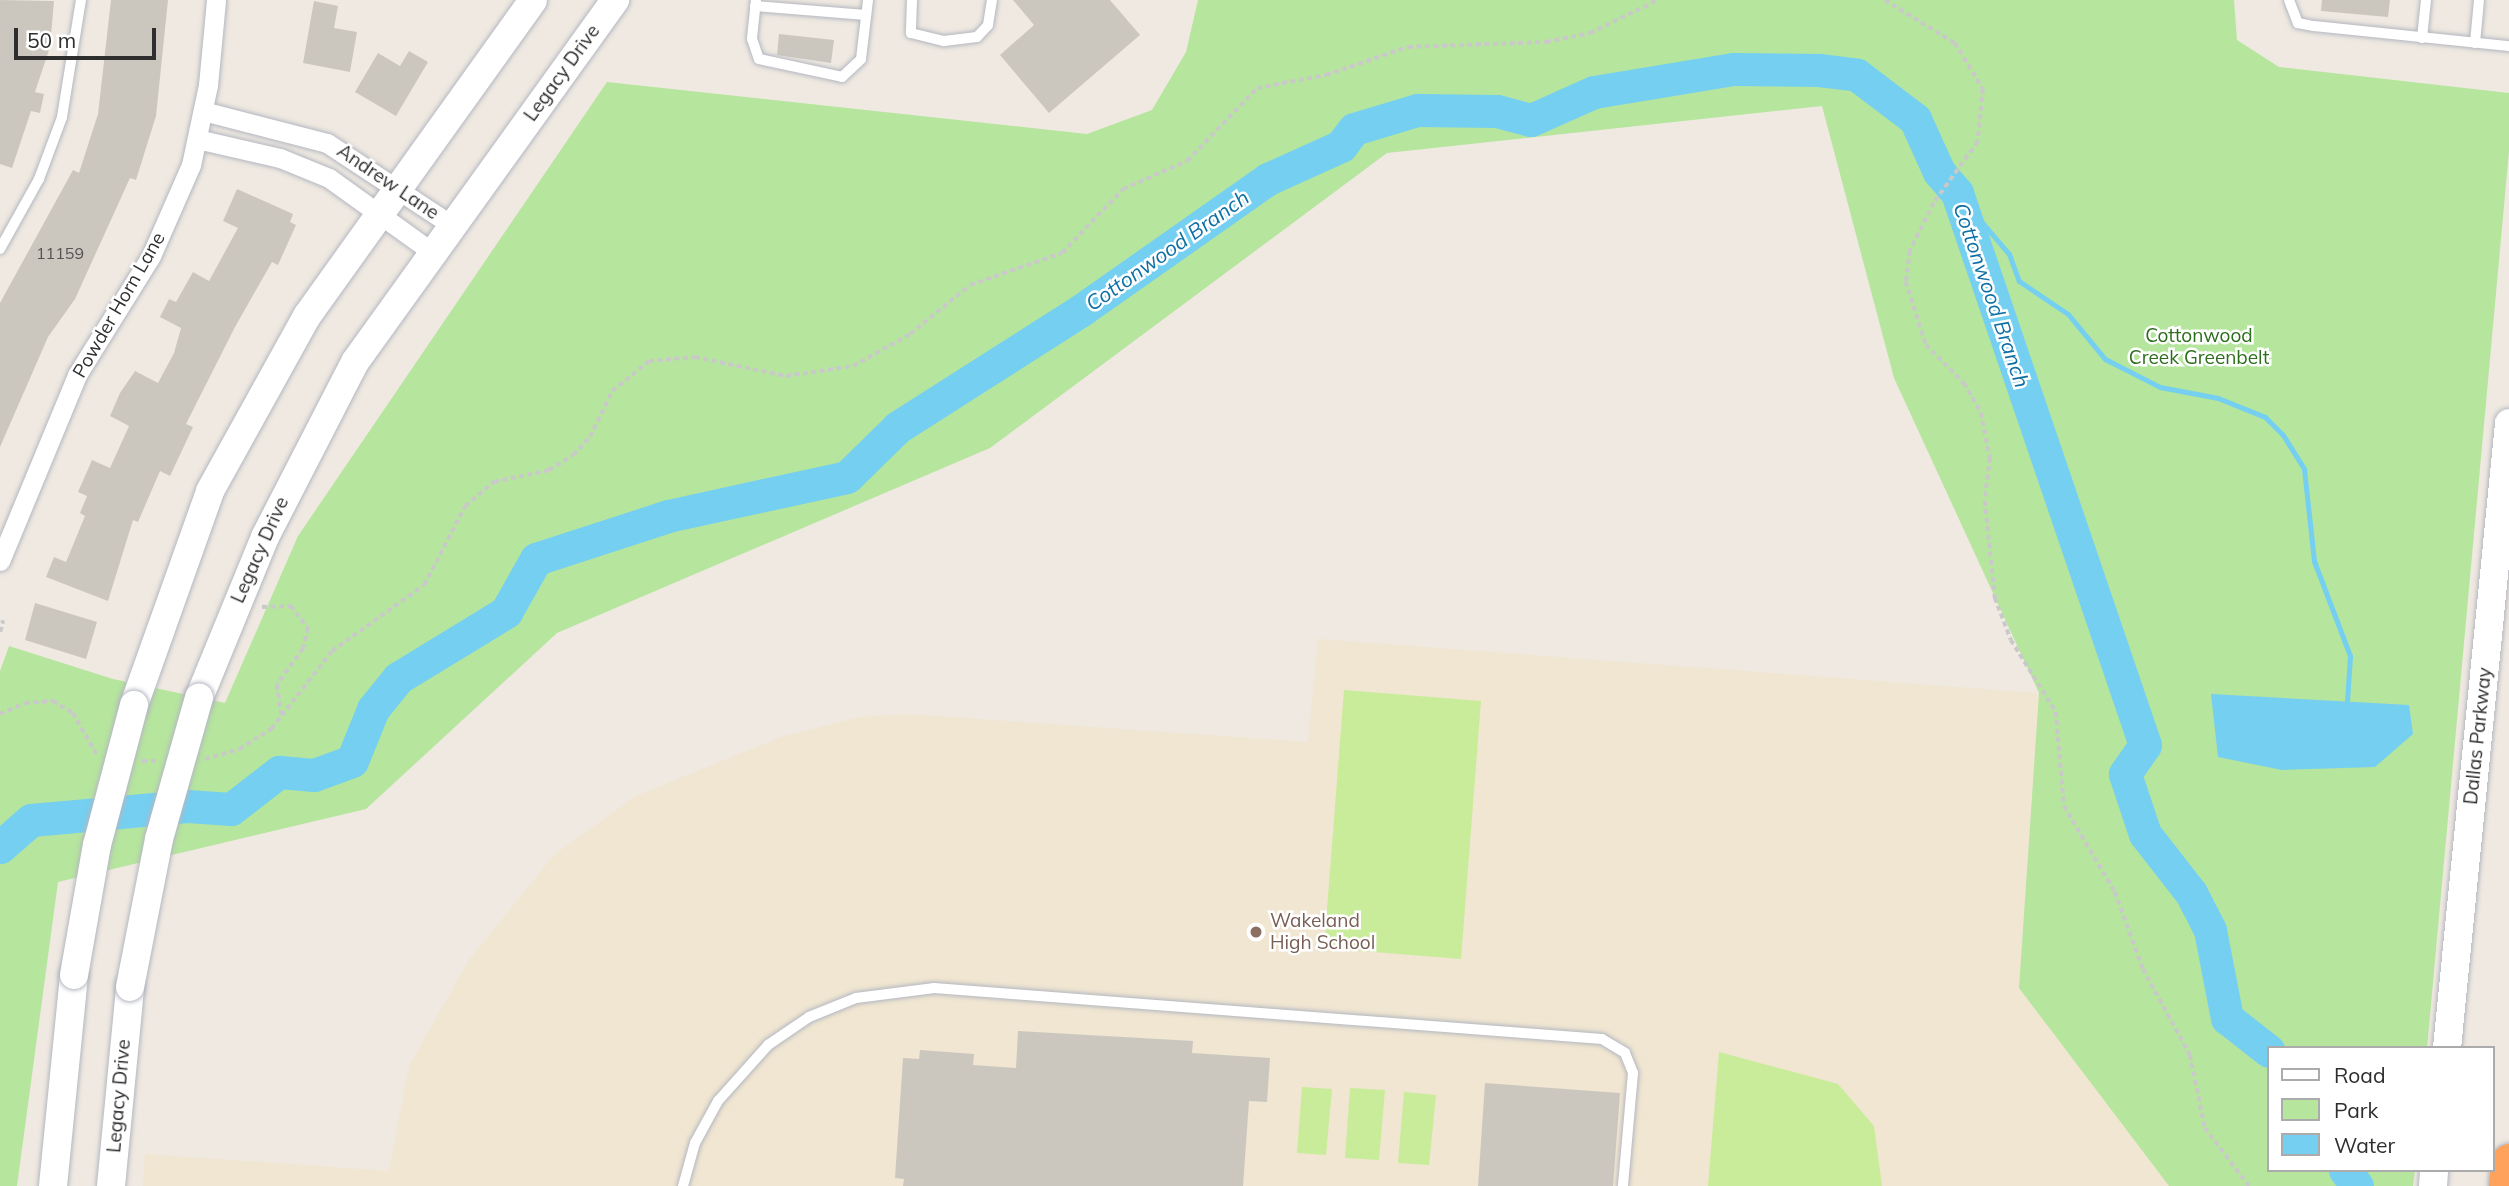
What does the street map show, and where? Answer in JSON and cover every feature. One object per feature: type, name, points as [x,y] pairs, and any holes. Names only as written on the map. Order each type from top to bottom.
[{"type":"highway","points":[[2507,1186],[2509,1162]]},
{"type":"main road","points":[[53,1186],[74,975],[97,845],[134,705],[210,491],[307,316],[533,0]]},
{"type":"main road","name":"Legacy Drive","points":[[111,1186],[130,987],[159,839],[199,698],[302,461],[355,362],[450,224],[615,0]]},
{"type":"main road","name":"Dallas Parkway","points":[[2446,1046],[2509,424]]},
{"type":"street","name":"Powder Horn Lane","points":[[0,561],[77,375],[150,256],[197,139],[203,111],[216,0]]},
{"type":"street","name":"Andrew Lane","points":[[203,111],[327,143],[400,188],[450,224]]},
{"type":"street","name":"Andrew Lane","points":[[197,139],[303,166],[382,213],[432,251]]},
{"type":"lane","points":[[0,249],[39,179],[62,117],[81,0]]},
{"type":"lane","points":[[866,15],[756,3],[752,39],[759,59],[842,77],[861,59],[868,0]]},
{"type":"lane","points":[[912,0],[911,33],[944,41],[977,37],[988,25],[992,0]]},
{"type":"lane","points":[[2289,0],[2298,23],[2509,46]]},
{"type":"lane","points":[[2422,38],[2426,0]]},
{"type":"lane","points":[[2475,43],[2479,0]]},
{"type":"lane","points":[[683,1186],[695,1143],[718,1101],[768,1045],[809,1017],[856,998],[934,988],[1602,1039],[1625,1053],[1633,1073],[1623,1186]]},
{"type":"path","points":[[197,760],[239,749],[282,716],[332,651],[424,585],[465,506],[494,482],[549,470],[573,455],[612,391],[649,362],[695,357],[786,376],[853,366],[910,334],[970,285],[1062,253],[1123,189],[1188,161],[1257,88],[1326,75],[1408,47],[1546,42],[1590,33],[1658,0]]},
{"type":"path","points":[[1885,0],[1955,43],[1977,71],[1984,127],[1966,163],[1934,203],[1910,251],[1911,313],[1926,345],[1965,383],[1981,413],[1990,458],[1984,501],[1996,598],[2011,640],[2056,712],[2064,806],[2115,892],[2143,969],[2190,1055],[2205,1128],[2249,1186]]},
{"type":"path","points":[[253,612],[283,603],[299,611],[308,628],[303,649],[276,685],[282,716]]},
{"type":"path","points":[[0,632],[3,620]]},
{"type":"path","points":[[0,714],[24,703],[53,701],[73,713],[92,748],[106,757]]},
{"type":"path","points":[[133,760],[168,761]]},
{"type":"shaded area","name":"Wakeland High School","points":[[1318,639],[2039,693],[2019,988],[2169,1186],[143,1186],[145,1154],[389,1171],[409,1066],[469,960],[554,855],[636,796],[781,737],[860,717],[907,714],[1308,742]]},
{"type":"green space","name":"Cottonwood Creek Greenbelt","points":[[1198,0],[2234,0],[2237,40],[2279,67],[2509,93],[2509,151],[2427,1046],[2268,1046],[2268,1172],[2415,1172],[2413,1186],[2169,1186],[2019,988],[2039,693],[1894,378],[1822,106],[1387,153],[990,448],[557,633],[366,809],[58,882],[17,1186],[0,1186],[0,671],[9,646],[113,679],[225,703],[298,536],[607,82],[1087,134],[1152,110],[1186,52]]},
{"type":"green space","points":[[1344,690],[1481,701],[1461,959],[1324,948]]},
{"type":"green space","points":[[1719,1052],[1838,1084],[1874,1126],[1882,1186],[1708,1186]]},
{"type":"green space","points":[[1302,1087],[1332,1089],[1326,1155],[1297,1153]]},
{"type":"green space","points":[[1350,1088],[1385,1090],[1379,1160],[1345,1158]]},
{"type":"green space","points":[[1404,1092],[1436,1095],[1429,1165],[1398,1163]]},
{"type":"water","points":[[2211,694],[2409,705],[2413,734],[2375,767],[2282,770],[2218,757]]},
{"type":"building","points":[[0,0],[54,1],[50,47],[35,92],[44,94],[40,113],[31,111],[12,168],[0,164]]},
{"type":"building","points":[[111,0],[168,0],[156,116],[136,180],[130,178],[75,299],[48,337],[0,447],[0,303],[73,170],[79,173],[98,114]]},
{"type":"building","points":[[1013,0],[1110,0],[1140,35],[1049,113],[1000,55],[1034,25]]},
{"type":"building","points":[[2322,0],[2390,0],[2388,17],[2321,11]]},
{"type":"building","points":[[314,1],[338,6],[334,28],[357,32],[350,72],[303,63]]},
{"type":"building","points":[[779,34],[834,40],[831,63],[777,55]]},
{"type":"building","points":[[409,51],[428,62],[396,116],[355,92],[378,53],[400,66]]},
{"type":"building","points":[[237,189],[293,214],[290,222],[296,225],[278,265],[272,262],[235,327],[186,424],[193,427],[170,476],[160,471],[138,522],[133,520],[108,601],[46,577],[54,557],[66,562],[85,516],[80,513],[87,496],[78,492],[92,460],[110,468],[129,426],[110,416],[120,393],[135,371],[158,383],[174,353],[181,328],[160,317],[169,299],[176,302],[193,272],[209,281],[238,228],[223,221]]},
{"type":"building","points":[[35,603],[97,622],[86,659],[25,640]]},
{"type":"building","points":[[1018,1031],[1193,1041],[1192,1053],[1270,1058],[1267,1102],[1249,1101],[1243,1186],[903,1186],[904,1179],[895,1178],[903,1058],[919,1059],[920,1050],[974,1054],[973,1065],[1016,1068]]},
{"type":"building","points":[[1485,1083],[1620,1093],[1613,1186],[1478,1186]]},
{"type":"waterway","name":"Cottonwood Branch","points":[[0,847],[31,820],[187,806],[231,809],[279,772],[314,775],[352,761],[373,709],[398,678],[506,612],[536,559],[668,516],[847,477],[898,427],[1080,311],[1268,179],[1341,146],[1354,129],[1417,110],[1497,111],[1531,120],[1594,92],[1733,69],[1819,70],[1857,75],[1915,119],[1939,172],[1957,193],[2145,745],[2125,774],[2145,834],[2191,893],[2210,930],[2227,1018],[2268,1050]]},
{"type":"waterway","points":[[1957,193],[2009,254],[2019,281],[2068,314],[2105,359],[2160,387],[2218,398],[2265,417],[2283,435],[2304,469],[2314,561],[2350,656],[2347,701]]},
{"type":"waterway","name":"Cottonwood Branch","points":[[2346,1172],[2357,1186]]},
{"type":"place","name":"Wakeland High School","points":[[1256,932]]}]
